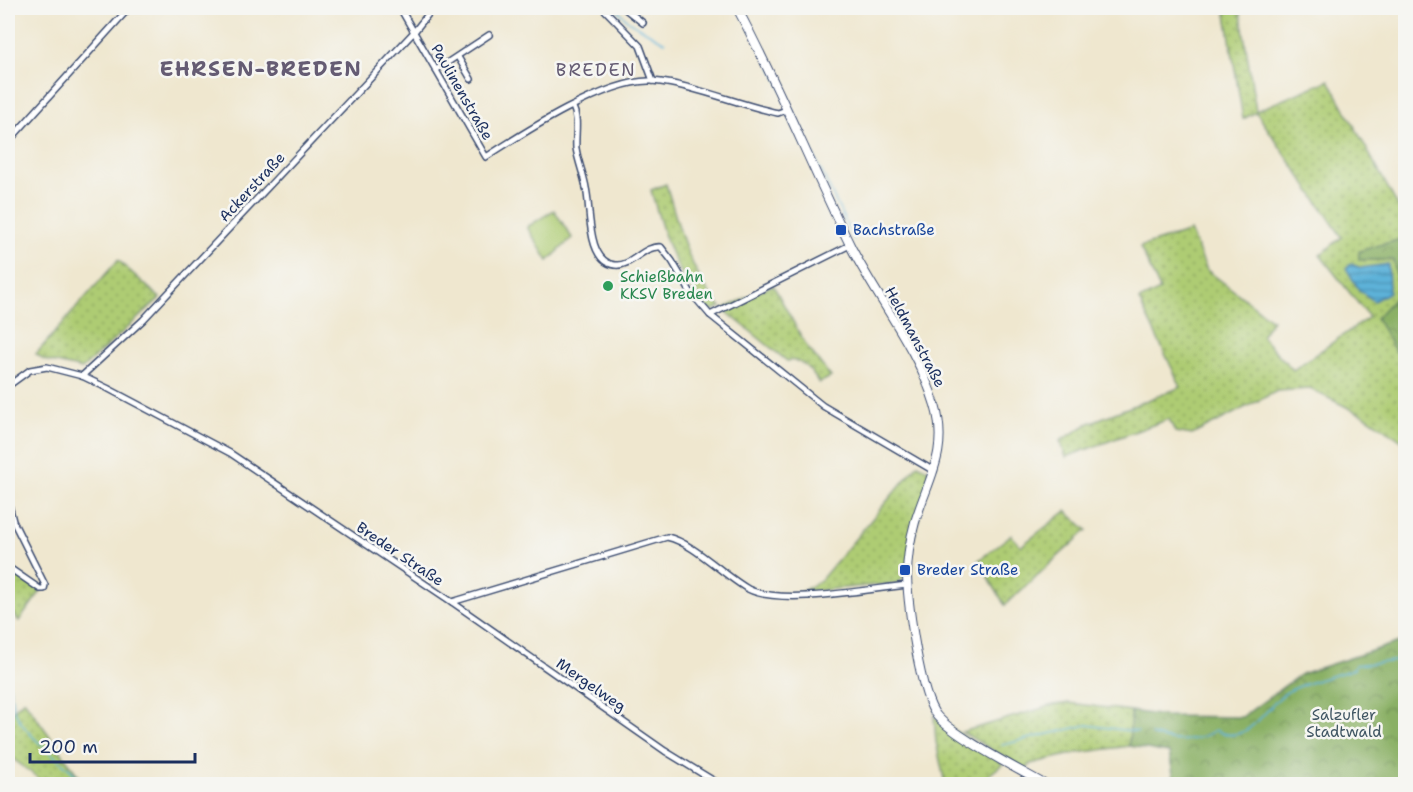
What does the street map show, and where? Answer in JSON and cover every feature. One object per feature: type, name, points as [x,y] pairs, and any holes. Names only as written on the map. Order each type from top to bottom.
[{"type":"main road","name":"Heldmanstraße","points":[[737,8],[850,245],[929,389],[941,432],[940,451],[911,540],[908,585],[922,674],[933,710],[951,728],[1044,784]]},
{"type":"street","points":[[8,142],[129,8]]},
{"type":"street","name":"Paulinenstraße","points":[[400,8],[486,157],[539,122],[573,107]]},
{"type":"street","name":"Ackerstraße","points":[[82,376],[143,320],[414,32],[433,8]]},
{"type":"street","points":[[603,8],[640,46],[653,81]]},
{"type":"street","points":[[624,8],[643,23]]},
{"type":"street","points":[[436,70],[489,35]]},
{"type":"street","points":[[458,57],[471,79]]},
{"type":"street","points":[[786,110],[778,113],[768,111],[700,91],[653,81],[630,83],[573,107],[576,113],[577,152],[587,191],[589,228],[598,251],[606,260],[616,265],[649,248],[661,247],[691,293],[710,315],[823,406],[934,471]]},
{"type":"street","points":[[710,315],[850,245]]},
{"type":"street","name":"Breder Straße","points":[[8,386],[23,374],[38,367],[54,368],[82,376],[230,453],[452,602],[667,537],[682,543],[748,588],[772,597],[908,585]]},
{"type":"street","points":[[8,502],[13,521],[45,585],[44,588],[40,589],[8,567]]},
{"type":"street","name":"Mergelweg","points":[[452,602],[665,751],[719,784]]},
{"type":"green space","points":[[1225,8],[1240,8],[1256,111],[1329,80],[1405,219],[1405,238],[1360,251],[1359,260],[1393,260],[1400,292],[1395,351],[1405,357],[1405,443],[1367,417],[1310,389],[1277,391],[1192,435],[1175,432],[1169,419],[1066,457],[1060,441],[1089,423],[1181,387],[1139,300],[1160,290],[1140,247],[1190,231],[1207,270],[1272,320],[1261,336],[1293,370],[1369,317],[1320,255],[1342,237],[1256,112],[1243,119]]},
{"type":"green space","points":[[666,184],[686,249],[710,294],[721,307],[710,311],[688,283],[672,255],[651,190]]},
{"type":"green space","points":[[554,210],[572,238],[548,261],[527,227]]},
{"type":"green space","points":[[1406,238],[1405,357],[1395,351],[1376,318],[1400,292],[1393,260],[1359,260],[1359,251]]},
{"type":"green space","points":[[118,260],[160,298],[82,369],[44,360],[36,354]]},
{"type":"green space","points":[[773,285],[806,345],[831,377],[819,383],[806,366],[798,361],[787,361],[723,309]]},
{"type":"green space","points":[[918,464],[929,470],[930,475],[904,576],[899,583],[801,592],[820,581]]},
{"type":"green space","points":[[1066,511],[1087,530],[1005,605],[978,561],[1011,535],[1021,546]]},
{"type":"green space","points":[[8,568],[41,591],[19,621],[8,608]]},
{"type":"green space","name":"Salzufler Stadtwald","points":[[1405,640],[1405,784],[1175,784],[1169,753],[1129,746],[1131,711],[1165,716],[1242,717],[1301,674]]},
{"type":"green space","points":[[24,700],[84,784],[46,784],[8,755],[8,715]]},
{"type":"green space","points":[[1069,703],[1131,711],[1129,746],[1077,753],[1030,764],[1026,770],[962,732],[1053,705]]},
{"type":"green space","points":[[934,716],[1003,764],[977,784],[945,784],[936,742]]},
{"type":"water","points":[[1351,264],[1361,268],[1388,264],[1389,292],[1374,301],[1359,290],[1346,268]]},
{"type":"waterway","points":[[616,8],[628,21],[665,42]]},
{"type":"waterway","points":[[753,28],[854,240]]},
{"type":"waterway","points":[[1151,735],[1167,739],[1192,740],[1215,730],[1228,734],[1239,734],[1249,729],[1282,695],[1291,690],[1354,669],[1355,665],[1406,660]]},
{"type":"waterway","points":[[8,683],[13,707],[19,719],[33,737],[76,775],[80,784]]},
{"type":"waterway","points":[[1002,745],[1087,725],[1138,732]]},
{"type":"place","name":"Bachstraße","points":[[841,230]]},
{"type":"place","name":"Schießbahn KKSV Breden","points":[[608,286]]},
{"type":"place","name":"Breder Straße","points":[[905,570]]},
{"type":"district","name":"EHRSEN-BREDEN","points":[[261,69]]},
{"type":"district","name":"BREDEN","points":[[596,70]]}]
